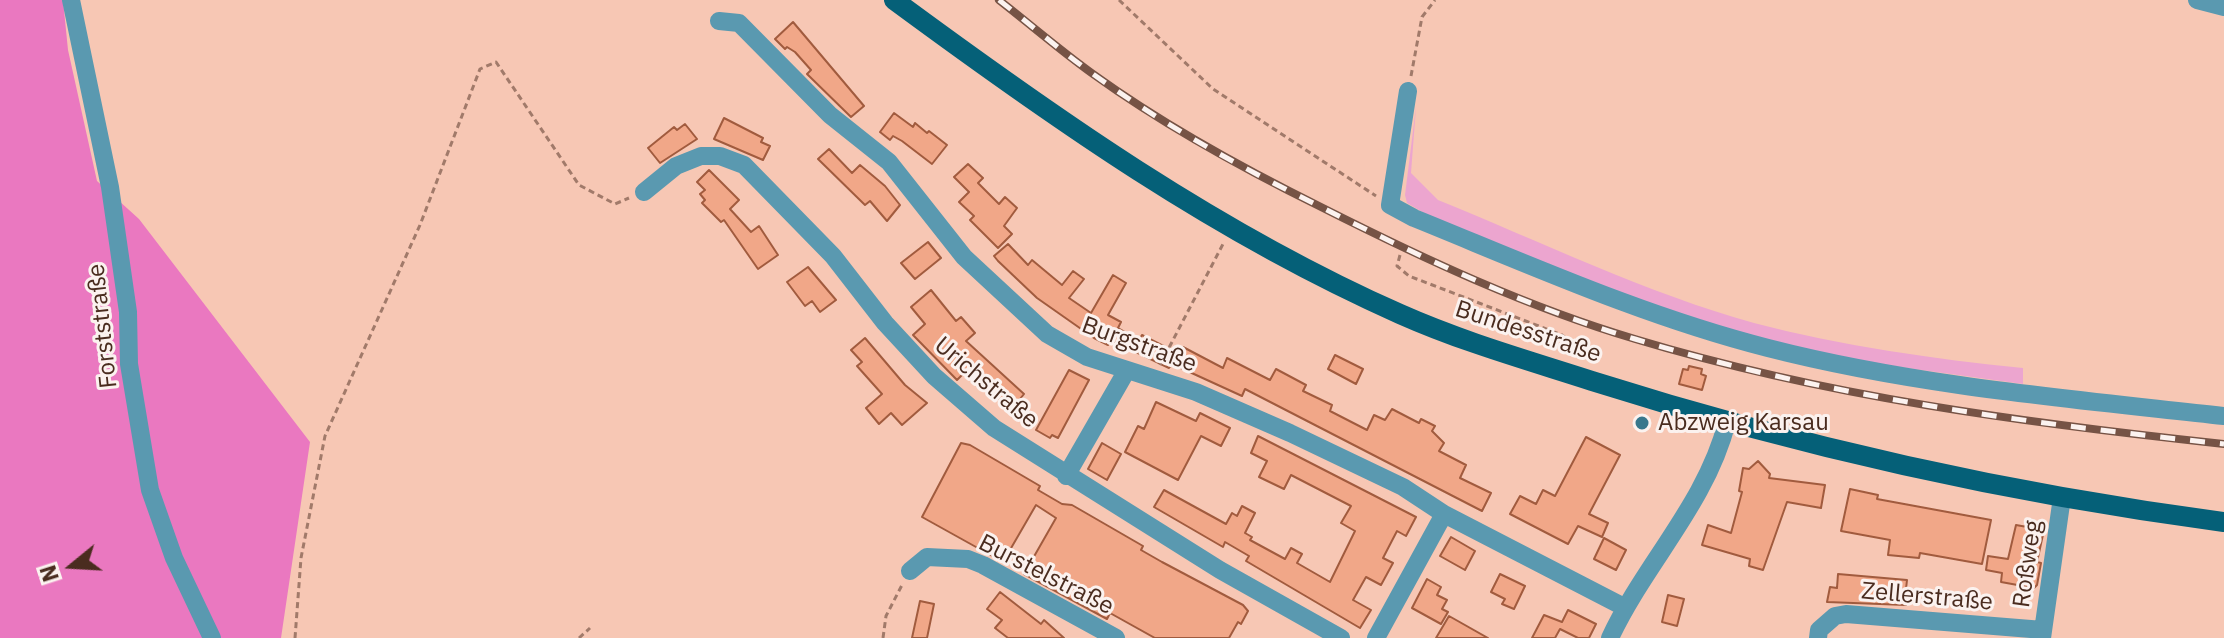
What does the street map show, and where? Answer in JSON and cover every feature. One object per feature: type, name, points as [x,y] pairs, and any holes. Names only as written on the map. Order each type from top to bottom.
[{"type":"main road","name":"Bundesstraße","points":[[894,0],[1099,147],[1230,229],[1398,313],[1486,349],[1727,422],[2062,497],[2224,522]]},
{"type":"street","name":"Forststraße","points":[[71,0],[110,187],[128,312],[129,364],[150,490],[174,558],[212,638]]},
{"type":"street","points":[[2197,0],[2224,7]]},
{"type":"street","name":"Burgstraße","points":[[719,21],[739,23],[830,115],[889,162],[964,257],[1047,334],[1087,357],[1196,392],[1290,433],[1403,487],[1444,514],[1624,607]]},
{"type":"street","points":[[1408,91],[1390,205],[1414,218],[1608,297],[1767,348],[1924,379],[2224,416]]},
{"type":"street","name":"Urichstraße","points":[[644,192],[676,166],[701,156],[720,156],[744,165],[833,256],[885,323],[934,376],[994,428],[1066,476],[1341,638]]},
{"type":"street","points":[[1066,476],[1127,370]]},
{"type":"street","points":[[1610,638],[1624,607],[1699,495],[1721,447],[1727,422]]},
{"type":"street","name":"Roßweg","points":[[2043,634],[2062,497]]},
{"type":"street","points":[[1376,638],[1444,514]]},
{"type":"street","name":"Burstelstraße","points":[[910,571],[927,557],[968,559],[1116,638]]},
{"type":"street","name":"Zellerstraße","points":[[1818,638],[1819,630],[1835,616],[1846,614],[2043,634]]},
{"type":"path","points":[[1119,0],[1213,89],[1390,205]]},
{"type":"path","points":[[1408,91],[1422,17],[1435,0]]},
{"type":"path","points":[[295,638],[301,558],[325,436],[420,225],[480,69],[496,62],[579,185],[615,204],[644,192]]},
{"type":"path","points":[[1153,379],[1230,229]]},
{"type":"path","points":[[1400,255],[1397,266],[1409,276],[1562,335],[1576,351],[1571,375]]},
{"type":"path","points":[[883,638],[886,616],[910,571]]},
{"type":"path","points":[[579,638],[590,628]]},
{"type":"shaded area","points":[[0,0],[63,0],[68,50],[97,181],[139,219],[310,442],[281,638],[0,638]]},
{"type":"shaded area","points":[[1416,107],[1411,173],[1438,200],[1635,282],[1714,311],[1854,345],[2023,368],[2023,384],[1878,364],[1747,337],[1607,289],[1436,220],[1407,203],[1405,195]]},
{"type":"building","points":[[793,22],[864,106],[851,117],[807,74],[811,70],[795,52],[787,47],[785,49],[775,39]]},
{"type":"building","points":[[894,113],[913,127],[915,123],[927,133],[929,131],[947,145],[932,164],[902,141],[893,136],[890,140],[880,132]]},
{"type":"building","points":[[724,118],[763,138],[761,142],[770,146],[763,160],[714,139]]},
{"type":"building","points":[[685,124],[697,139],[660,163],[648,148],[674,127],[677,130]]},
{"type":"building","points":[[829,149],[852,173],[860,165],[885,186],[900,205],[887,221],[870,201],[865,205],[818,159]]},
{"type":"building","points":[[968,164],[983,178],[978,183],[999,204],[1005,197],[1017,208],[1004,226],[1012,234],[998,248],[970,220],[974,216],[959,202],[969,192],[954,177]]},
{"type":"building","points":[[709,170],[739,200],[730,209],[751,232],[759,226],[778,255],[758,269],[724,220],[721,222],[702,203],[705,200],[700,194],[705,190],[697,182]]},
{"type":"building","points":[[928,242],[941,258],[915,279],[901,263]]},
{"type":"building","points":[[1008,244],[1028,265],[1032,260],[1062,285],[1073,271],[1084,279],[1069,298],[1091,313],[1113,275],[1126,283],[1108,315],[1121,322],[1118,328],[1139,340],[1142,335],[1179,354],[1183,347],[1223,368],[1227,358],[1270,380],[1276,369],[1306,385],[1303,391],[1332,405],[1330,411],[1367,430],[1374,415],[1385,420],[1392,409],[1419,423],[1421,419],[1435,426],[1432,431],[1444,443],[1439,451],[1466,465],[1460,478],[1491,493],[1482,511],[1245,389],[1242,396],[1172,364],[1169,368],[1111,340],[1108,345],[1094,338],[1037,298],[998,261],[994,256]]},
{"type":"building","points":[[808,267],[836,300],[820,312],[812,301],[805,306],[787,282]]},
{"type":"building","points":[[931,290],[956,321],[961,317],[975,333],[966,341],[1024,394],[1012,409],[965,372],[957,380],[913,335],[925,324],[911,307]]},
{"type":"building","points":[[865,338],[905,385],[927,403],[902,425],[891,413],[879,424],[866,408],[882,394],[857,366],[862,362],[851,350]]},
{"type":"building","points":[[1335,355],[1363,369],[1356,384],[1328,369]]},
{"type":"building","points":[[1689,366],[1702,369],[1701,374],[1706,376],[1702,390],[1679,384],[1683,369],[1688,370]]},
{"type":"building","points":[[1069,370],[1089,380],[1058,438],[1052,435],[1050,438],[1036,430]]},
{"type":"building","points":[[1156,402],[1196,421],[1200,413],[1230,428],[1221,446],[1201,436],[1178,480],[1125,452],[1138,426],[1144,429]]},
{"type":"building","points":[[1258,436],[1416,517],[1406,536],[1397,531],[1383,558],[1393,563],[1381,585],[1366,577],[1353,600],[1371,610],[1360,628],[1246,561],[1249,556],[1225,542],[1223,547],[1154,507],[1164,490],[1226,524],[1232,513],[1237,516],[1242,506],[1255,513],[1245,533],[1252,537],[1250,540],[1285,559],[1291,548],[1302,554],[1297,563],[1330,582],[1355,531],[1341,523],[1351,506],[1291,475],[1284,489],[1259,477],[1267,461],[1251,453]]},
{"type":"building","points":[[1586,437],[1620,455],[1589,514],[1608,523],[1602,537],[1578,526],[1568,544],[1510,514],[1520,496],[1536,504],[1543,490],[1555,496]]},
{"type":"building","points":[[961,443],[970,445],[1040,486],[1038,490],[1062,504],[1072,505],[1143,546],[1141,550],[1243,605],[1248,611],[1241,624],[1238,622],[1229,638],[1155,638],[1110,613],[1107,619],[1024,574],[1056,518],[1036,505],[1003,562],[922,517]]},
{"type":"building","points":[[1102,443],[1121,454],[1107,480],[1088,469]]},
{"type":"building","points":[[1758,461],[1770,474],[1769,478],[1825,485],[1821,508],[1787,502],[1763,570],[1749,566],[1750,559],[1702,545],[1708,525],[1731,533],[1742,492],[1739,491],[1743,468],[1749,469]]},
{"type":"building","points":[[1850,489],[1878,495],[1877,499],[1991,520],[1982,564],[1920,553],[1919,558],[1888,555],[1890,540],[1841,531]]},
{"type":"building","points":[[2016,525],[2044,530],[2037,562],[2041,563],[2034,588],[2001,582],[2002,573],[1986,570],[1988,556],[2008,559]]},
{"type":"building","points":[[1451,537],[1475,551],[1465,570],[1440,556]]},
{"type":"building","points":[[1604,538],[1626,550],[1616,570],[1594,559]]},
{"type":"building","points":[[1500,574],[1525,586],[1514,609],[1502,604],[1505,599],[1491,592]]},
{"type":"building","points":[[1838,574],[1907,580],[1906,589],[1911,595],[1906,605],[1827,602],[1830,587],[1837,588]]},
{"type":"building","points":[[1427,579],[1441,587],[1437,595],[1447,600],[1442,609],[1448,612],[1441,624],[1412,608]]},
{"type":"building","points":[[1000,592],[1041,624],[1044,620],[1064,638],[1008,638],[995,628],[1002,620],[987,609]]},
{"type":"building","points":[[1668,595],[1684,599],[1677,626],[1662,622]]},
{"type":"building","points":[[920,601],[934,604],[927,638],[912,638]]},
{"type":"building","points":[[1568,610],[1596,624],[1589,638],[1578,638],[1560,629],[1555,638],[1532,638],[1544,615],[1562,622]]},
{"type":"building","points":[[1449,616],[1488,638],[1436,638]]},
{"type":"railway","points":[[999,0],[1093,74],[1205,146],[1399,245],[1476,281],[1555,312],[1707,359],[1854,392],[2001,417],[2224,444]]},
{"type":"place","name":"Abzweig Karsau","points":[[1642,423]]}]
